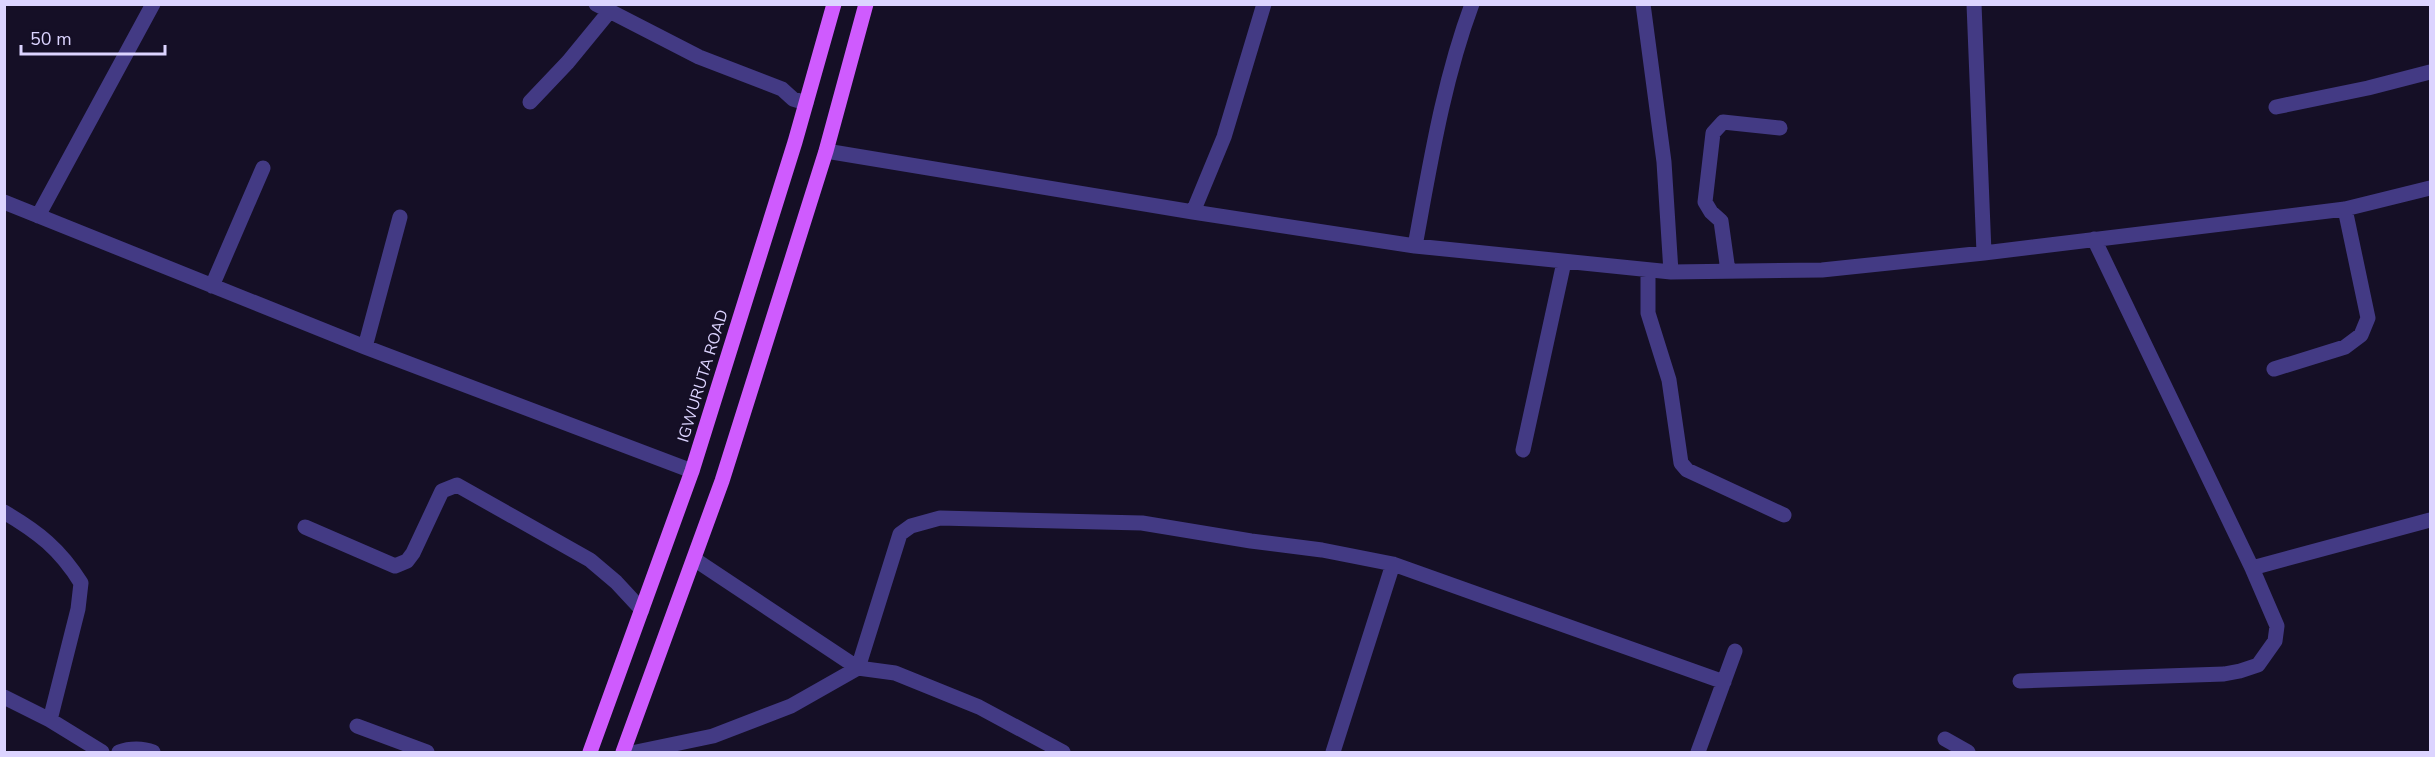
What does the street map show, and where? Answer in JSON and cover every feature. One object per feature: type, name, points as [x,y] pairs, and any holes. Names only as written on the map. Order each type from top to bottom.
[{"type":"main road","name":"IGWURUTA ROAD","points":[[590,753],[692,471],[806,103],[834,4]]},
{"type":"main road","points":[[623,753],[722,481],[826,151],[866,4]]},
{"type":"street","points":[[38,216],[153,4]]},
{"type":"street","points":[[1193,212],[1224,137],[1264,4]]},
{"type":"street","points":[[1416,246],[1440,114],[1472,4]]},
{"type":"street","points":[[1643,4],[1664,162],[1671,272]]},
{"type":"street","points":[[1974,4],[1984,253]]},
{"type":"street","points":[[530,102],[568,62],[603,8],[699,57],[782,89],[793,99],[806,103]]},
{"type":"street","points":[[2276,107],[2368,88],[2430,72]]},
{"type":"street","points":[[1728,271],[1720,221],[1705,202],[1713,133],[1723,122],[1780,128]]},
{"type":"street","points":[[826,151],[1193,212],[1416,246],[1671,272],[1822,270],[1984,253],[2345,209],[2430,188]]},
{"type":"street","points":[[212,286],[263,168]]},
{"type":"street","points":[[4,202],[365,347],[692,471]]},
{"type":"street","points":[[2274,369],[2345,347],[2361,334],[2368,318],[2345,209]]},
{"type":"street","points":[[365,347],[400,217]]},
{"type":"street","points":[[2020,681],[2224,674],[2258,665],[2275,641],[2277,626],[2252,568],[2094,239]]},
{"type":"street","points":[[1523,450],[1564,262]]},
{"type":"street","points":[[1648,270],[1648,313],[1669,380],[1681,463],[1687,470],[1784,515]]},
{"type":"street","points":[[305,527],[395,566],[407,561],[413,553],[442,491],[457,485],[590,560],[616,582],[642,610]]},
{"type":"street","points":[[4,512],[39,532],[58,551],[81,583],[78,609],[50,720]]},
{"type":"street","points":[[636,753],[713,736],[791,706],[858,668],[900,534],[910,525],[940,518],[1142,523],[1322,550],[1393,564],[1724,681]]},
{"type":"street","points":[[2252,568],[2430,520]]},
{"type":"street","points":[[694,559],[858,668],[895,673],[980,707],[1063,753]]},
{"type":"street","points":[[1333,753],[1393,564]]},
{"type":"street","points":[[1698,753],[1735,651]]},
{"type":"street","points":[[4,697],[50,720],[102,753]]},
{"type":"street","points":[[357,726],[427,753]]},
{"type":"street","points":[[1945,739],[1968,753]]},
{"type":"street","points":[[119,753],[126,750],[147,749],[153,753]]}]
